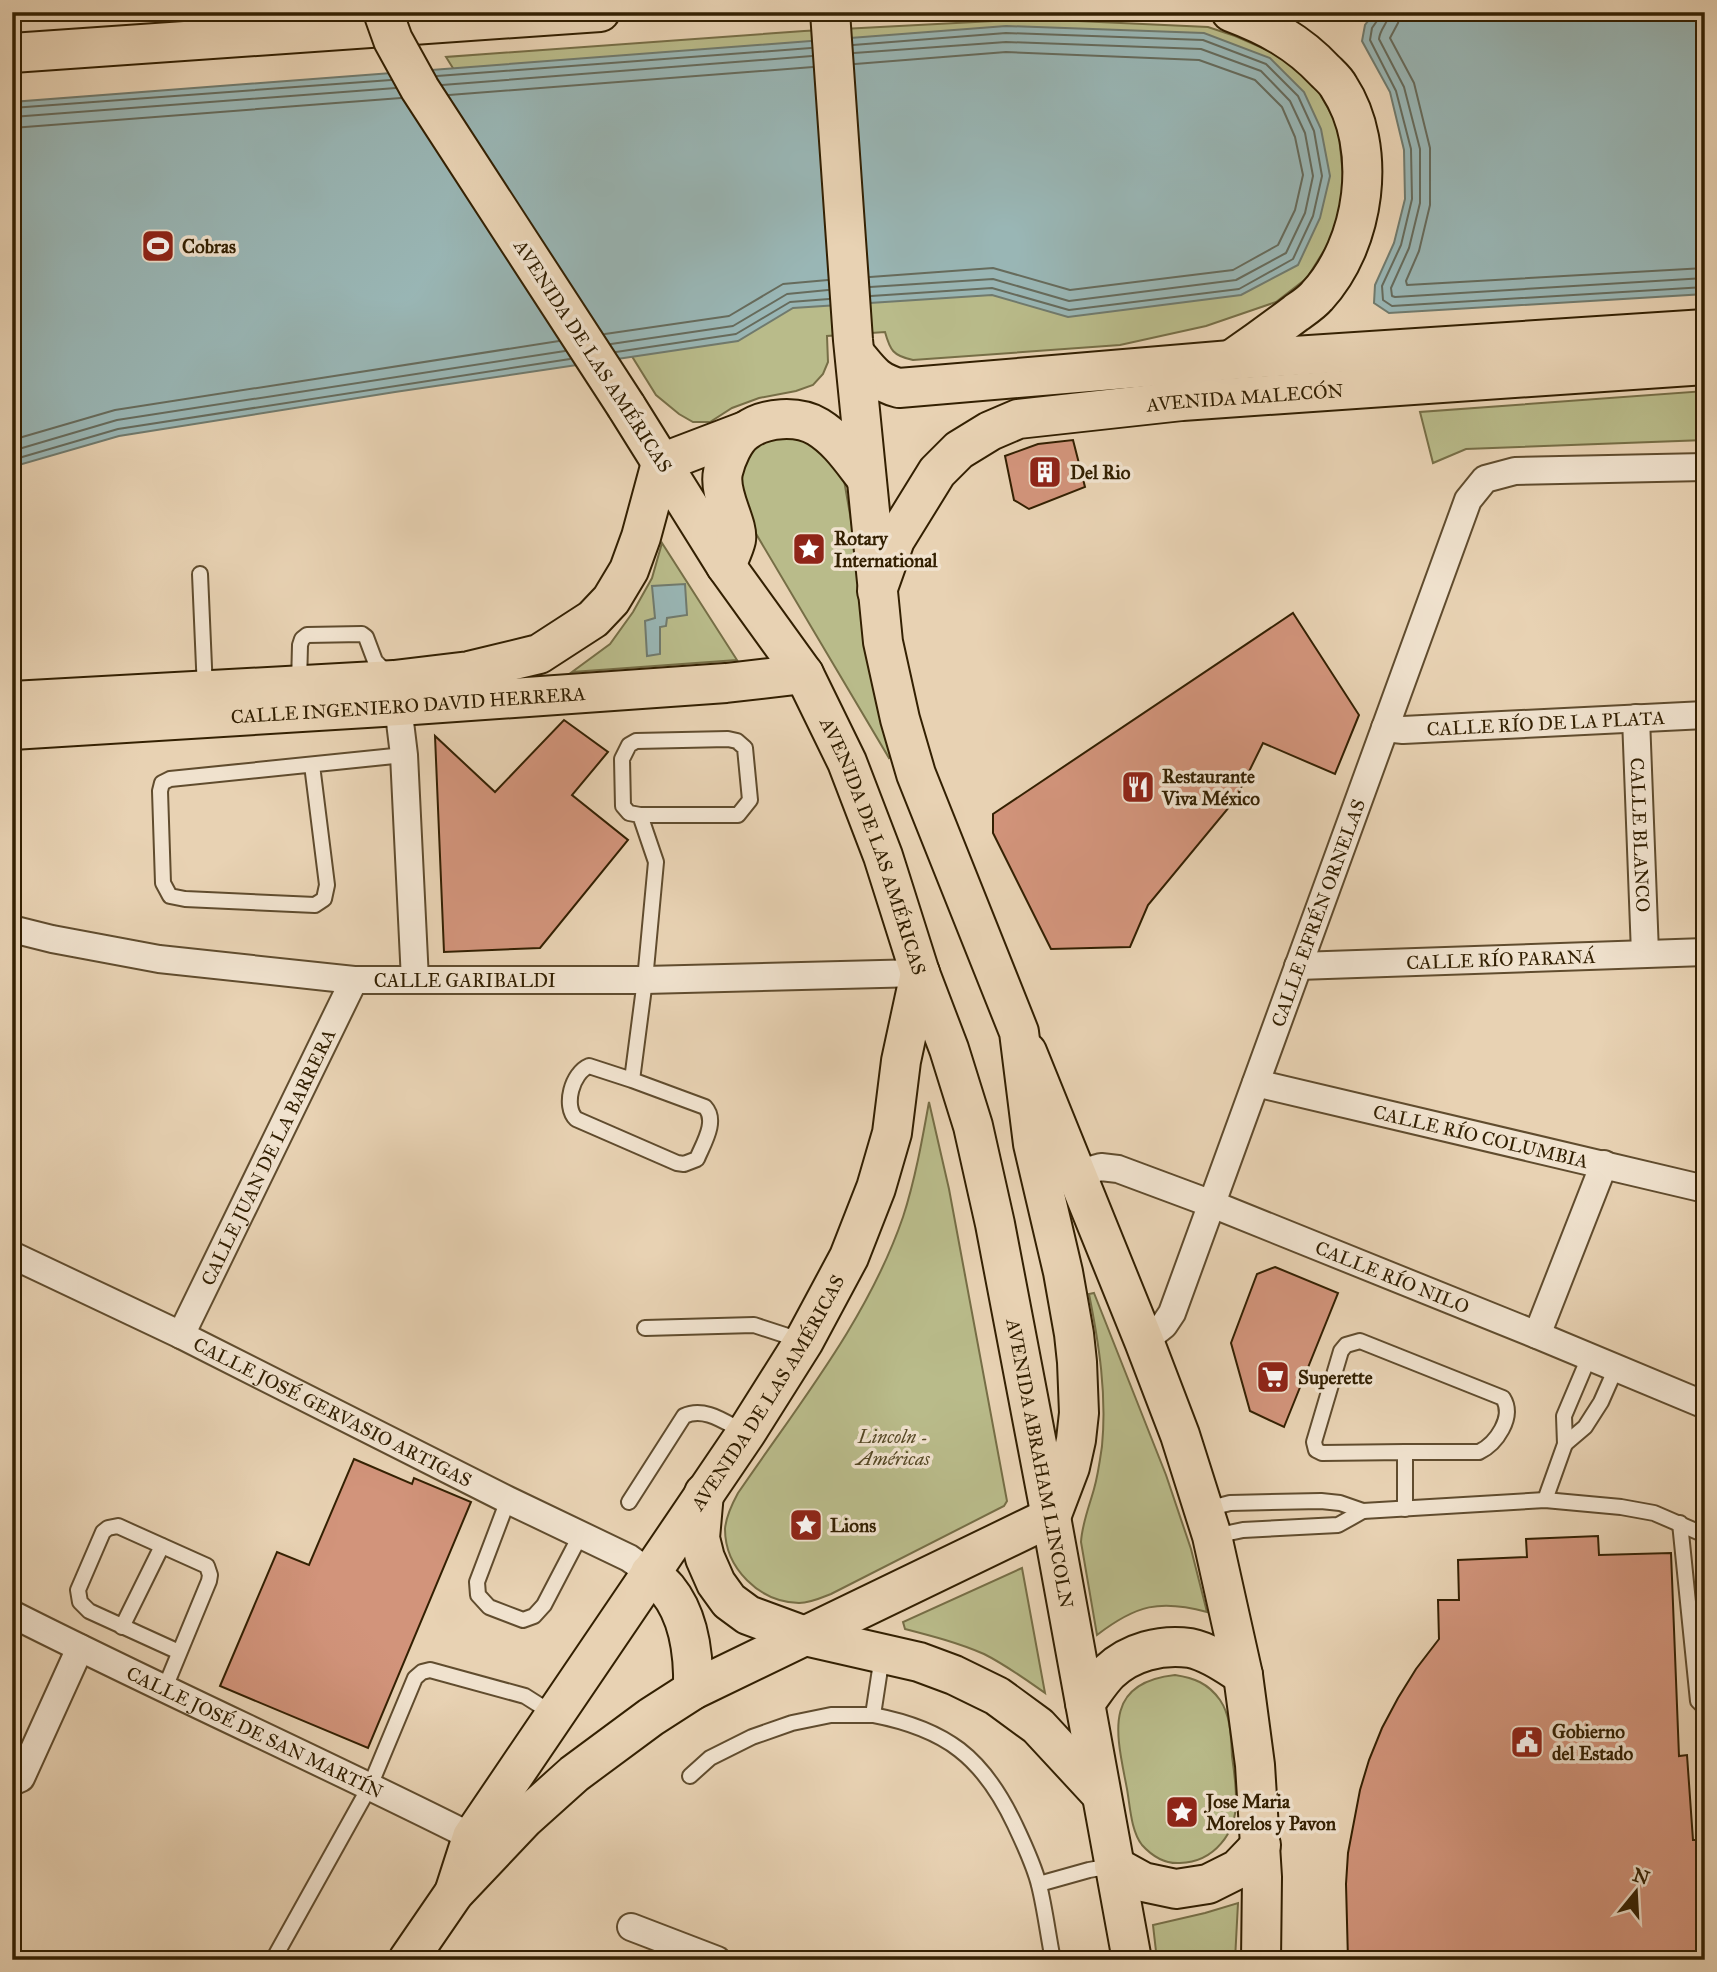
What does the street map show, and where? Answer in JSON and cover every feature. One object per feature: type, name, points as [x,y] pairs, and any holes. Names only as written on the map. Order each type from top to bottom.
[{"type":"main road","name":"AVENIDA DE LAS AMÉRICAS","points":[[383,12],[393,40],[420,89],[626,406],[726,566],[804,674],[847,762],[883,856],[920,973],[901,1061],[892,1133],[876,1188],[849,1257],[804,1341],[746,1433],[555,1715],[483,1844],[408,1960]]},
{"type":"main road","points":[[12,53],[600,12]]},
{"type":"main road","points":[[830,12],[855,347],[877,591],[886,655],[900,719],[916,774],[1144,1341],[1180,1435],[1208,1523],[1243,1675],[1255,1765],[1262,1877],[1261,1960]]},
{"type":"main road","points":[[1231,12],[1284,35],[1311,56],[1339,86],[1353,114],[1360,141],[1362,181],[1362,198],[1353,234],[1337,268],[1316,297],[1231,360]]},
{"type":"main road","name":"AVENIDA MALECÓN","points":[[855,347],[874,378],[885,385],[899,388],[1231,360],[1705,329]]},
{"type":"main road","name":"AVENIDA MALECÓN","points":[[877,591],[895,540],[937,472],[960,450],[990,430],[1018,419],[1182,401],[1705,365]]},
{"type":"main road","points":[[661,463],[763,423],[776,419],[796,420],[816,426],[840,444],[866,478]]},
{"type":"main road","points":[[726,566],[737,538],[723,492],[722,474],[730,452],[745,431]]},
{"type":"main road","name":"CALLE INGENIERO DAVID HERRERA","points":[[471,686],[539,654],[593,619],[611,600],[629,570],[661,463]]},
{"type":"main road","name":"CALLE INGENIERO DAVID HERRERA","points":[[12,730],[205,705],[471,686],[726,683],[804,674]]},
{"type":"main road","name":"CALLE INGENIERO DAVID HERRERA","points":[[12,701],[205,705],[299,686],[397,693]]},
{"type":"main road","points":[[847,762],[888,777],[916,774]]},
{"type":"main road","name":"AVENIDA ABRAHAM LINCOLN","points":[[920,973],[949,1049],[973,1126],[995,1224],[1132,1960]]},
{"type":"main road","points":[[1019,1032],[1032,1144],[1063,1272],[1077,1362],[1079,1413],[1076,1440],[1070,1467],[1051,1517]]},
{"type":"main road","points":[[704,1492],[700,1538],[705,1558],[716,1583],[730,1601],[748,1615],[805,1636],[930,1666],[997,1696],[1038,1726],[1100,1793]]},
{"type":"main road","name":"AVENIDA DE LAS AMÉRICAS","points":[[483,1844],[525,1818],[573,1774],[651,1717],[694,1690],[1051,1517]]},
{"type":"main road","points":[[650,1573],[667,1589],[683,1618],[694,1663],[694,1690]]},
{"type":"main road","points":[[1085,1703],[1108,1673],[1128,1657],[1158,1647],[1191,1648],[1213,1657],[1243,1675]]},
{"type":"main road","points":[[1114,1866],[1143,1882],[1175,1889],[1208,1884],[1238,1869],[1261,1845]]},
{"type":"street","name":"CALLE EFRÉN ORNELAS","points":[[1144,1341],[1164,1325],[1172,1313],[1468,500],[1485,479],[1515,471],[1705,467]]},
{"type":"street","points":[[397,693],[404,755],[415,981]]},
{"type":"street","name":"CALLE RÍO DE LA PLATA","points":[[1385,728],[1403,730],[1705,715]]},
{"type":"street","name":"CALLE BLANCO","points":[[1636,718],[1646,953]]},
{"type":"street","name":"CALLE GARIBALDI","points":[[12,929],[159,959],[354,980],[645,980],[920,973]]},
{"type":"street","name":"CALLE RÍO PARANÁ","points":[[1298,965],[1705,952]]},
{"type":"street","name":"CALLE JUAN DE LA BARRERA","points":[[181,1335],[354,980]]},
{"type":"street","name":"CALLE RÍO COLUMBIA","points":[[1256,1083],[1705,1189]]},
{"type":"street","points":[[1537,1335],[1604,1164]]},
{"type":"street","name":"CALLE RÍO NILO","points":[[1076,1174],[1101,1167],[1118,1169],[1212,1204],[1705,1405]]},
{"type":"street","name":"CALLE JOSÉ GERVASIO ARTIGAS","points":[[12,1255],[181,1335],[581,1534],[629,1558],[650,1573]]},
{"type":"street","name":"CALLE JOSÉ DE SAN MARTÍN","points":[[12,1614],[164,1690],[370,1786],[483,1844]]},
{"type":"street","points":[[12,1782],[21,1778],[80,1648]]},
{"type":"street","points":[[631,1927],[717,1960]]},
{"type":"lane","points":[[200,574],[205,705]]},
{"type":"lane","points":[[299,686],[302,639],[307,635],[362,634],[366,637],[375,661],[397,693]]},
{"type":"lane","points":[[729,739],[737,741],[745,748],[750,800],[738,815],[640,815],[629,813],[623,806],[622,759],[629,745],[636,741],[729,739]]},
{"type":"lane","points":[[312,765],[327,885],[324,899],[315,905],[170,896],[163,883],[160,803],[162,783],[170,779],[404,755]]},
{"type":"lane","points":[[632,1080],[656,862],[640,815]]},
{"type":"lane","points":[[589,1066],[632,1080],[705,1107],[710,1112],[711,1122],[697,1159],[684,1164],[677,1163],[572,1115],[569,1102],[576,1076],[584,1068],[589,1066]]},
{"type":"lane","points":[[645,1328],[754,1325],[804,1341]]},
{"type":"lane","points":[[1360,1341],[1503,1398],[1507,1404],[1508,1415],[1497,1437],[1479,1452],[1405,1452],[1322,1454],[1316,1450],[1314,1442],[1340,1351],[1346,1345],[1360,1341]]},
{"type":"lane","points":[[1545,1500],[1565,1444],[1564,1416],[1589,1357]]},
{"type":"lane","points":[[1565,1444],[1588,1423],[1616,1368]]},
{"type":"lane","points":[[629,1502],[684,1416],[694,1412],[704,1413],[746,1433]]},
{"type":"lane","points":[[1405,1452],[1405,1509]]},
{"type":"lane","points":[[508,1500],[477,1582],[478,1595],[489,1607],[523,1620],[534,1616],[544,1605],[581,1534]]},
{"type":"lane","points":[[1208,1523],[1230,1503],[1321,1501],[1340,1503],[1363,1511],[1545,1500],[1654,1513],[1705,1535]]},
{"type":"lane","points":[[1208,1523],[1243,1530],[1338,1525],[1363,1511]]},
{"type":"lane","points":[[1680,1523],[1698,1701],[1705,1708]]},
{"type":"lane","points":[[164,1690],[210,1575],[207,1566],[113,1526],[103,1532],[78,1590],[80,1602],[89,1611],[179,1652]]},
{"type":"lane","points":[[122,1627],[162,1546]]},
{"type":"lane","points":[[873,1715],[883,1655]]},
{"type":"lane","points":[[273,1960],[370,1786],[415,1678],[430,1670],[524,1696],[555,1715]]},
{"type":"lane","points":[[690,1776],[710,1758],[752,1737],[831,1715],[873,1715],[900,1720],[946,1740],[976,1762],[1003,1798],[1023,1840],[1039,1884],[1053,1960]]},
{"type":"lane","points":[[1039,1884],[1114,1866]]},
{"type":"green space","points":[[1034,19],[1208,27],[1281,56],[1316,87],[1338,126],[1345,196],[1333,236],[1307,278],[1276,302],[1206,326],[1120,345],[913,360],[893,351],[885,332],[827,336],[828,362],[823,374],[813,385],[759,398],[732,408],[710,422],[693,422],[656,395],[446,57],[804,31]]},
{"type":"green space","points":[[1705,391],[1705,440],[1466,449],[1433,463],[1420,412]]},
{"type":"green space","points":[[777,432],[818,443],[844,480],[892,756],[889,758],[736,500],[744,453]]},
{"type":"green space","points":[[662,543],[737,660],[572,672],[610,644],[633,612],[652,578]]},
{"type":"green space","name":"Lincoln - Américas","points":[[929,1102],[949,1189],[1007,1501],[1004,1506],[831,1594],[807,1602],[784,1601],[758,1589],[738,1569],[727,1543],[727,1519],[738,1493],[830,1360],[871,1291],[903,1217],[915,1175]]},
{"type":"green space","points":[[1094,1293],[1166,1475],[1191,1549],[1207,1612],[1175,1606],[1149,1607],[1124,1617],[1097,1635],[1081,1542],[1098,1473],[1103,1427],[1101,1370],[1089,1294]]},
{"type":"green space","points":[[1022,1568],[1045,1693],[984,1654],[905,1629],[903,1622]]},
{"type":"green space","points":[[1175,1675],[1205,1685],[1224,1706],[1230,1727],[1236,1794],[1232,1823],[1221,1843],[1203,1857],[1180,1863],[1154,1856],[1142,1845],[1135,1833],[1118,1732],[1125,1701],[1135,1689],[1151,1680]]},
{"type":"green space","points":[[1238,1903],[1235,1960],[1157,1960],[1153,1925]]},
{"type":"water","points":[[1375,12],[1705,12],[1705,294],[1389,313],[1374,303],[1375,285],[1394,243],[1405,199],[1404,150],[1390,92],[1362,41],[1365,25]]},
{"type":"water","points":[[1006,26],[1204,33],[1270,58],[1304,92],[1321,129],[1330,176],[1320,218],[1298,265],[1241,295],[1068,317],[992,295],[793,308],[738,341],[119,436],[12,467],[12,102]]},
{"type":"water","points":[[685,584],[687,615],[667,618],[666,626],[660,627],[660,654],[647,656],[645,621],[655,618],[652,586]]},
{"type":"building","name":"Del Rio","points":[[1073,440],[1085,487],[1029,509],[1014,500],[1005,456],[1038,444]]},
{"type":"building","name":"Restaurante Viva México","points":[[1293,613],[1359,715],[1335,774],[1263,743],[1235,800],[1148,905],[1130,947],[1051,949],[993,833],[993,814]]},
{"type":"building","points":[[564,720],[608,752],[572,795],[628,840],[540,948],[444,952],[435,736],[495,792]]},
{"type":"building","name":"Superette","points":[[1275,1267],[1338,1293],[1284,1427],[1250,1411],[1231,1343],[1257,1274]]},
{"type":"building","points":[[354,1459],[412,1484],[414,1478],[471,1502],[368,1748],[220,1686],[277,1552],[309,1565]]},
{"type":"building","name":"Gobierno del Estado","points":[[1598,1536],[1599,1555],[1671,1553],[1679,1756],[1687,1755],[1693,1840],[1705,1840],[1705,1902],[1697,1903],[1700,1960],[1348,1960],[1348,1853],[1360,1790],[1382,1728],[1416,1669],[1439,1639],[1438,1600],[1459,1600],[1458,1560],[1527,1557],[1526,1539]]},
{"type":"place","name":"Cobras","points":[[158,246]]},
{"type":"place","name":"Del Rio","points":[[1045,472]]},
{"type":"place","name":"Rotary International","points":[[809,549]]},
{"type":"place","name":"Restaurante Viva México","points":[[1138,787]]},
{"type":"place","name":"Superette","points":[[1273,1377]]},
{"type":"place","name":"Lions","points":[[806,1525]]},
{"type":"place","name":"Gobierno del Estado","points":[[1527,1742]]},
{"type":"place","name":"Jose Maria Morelos y Pavon","points":[[1182,1812]]}]
